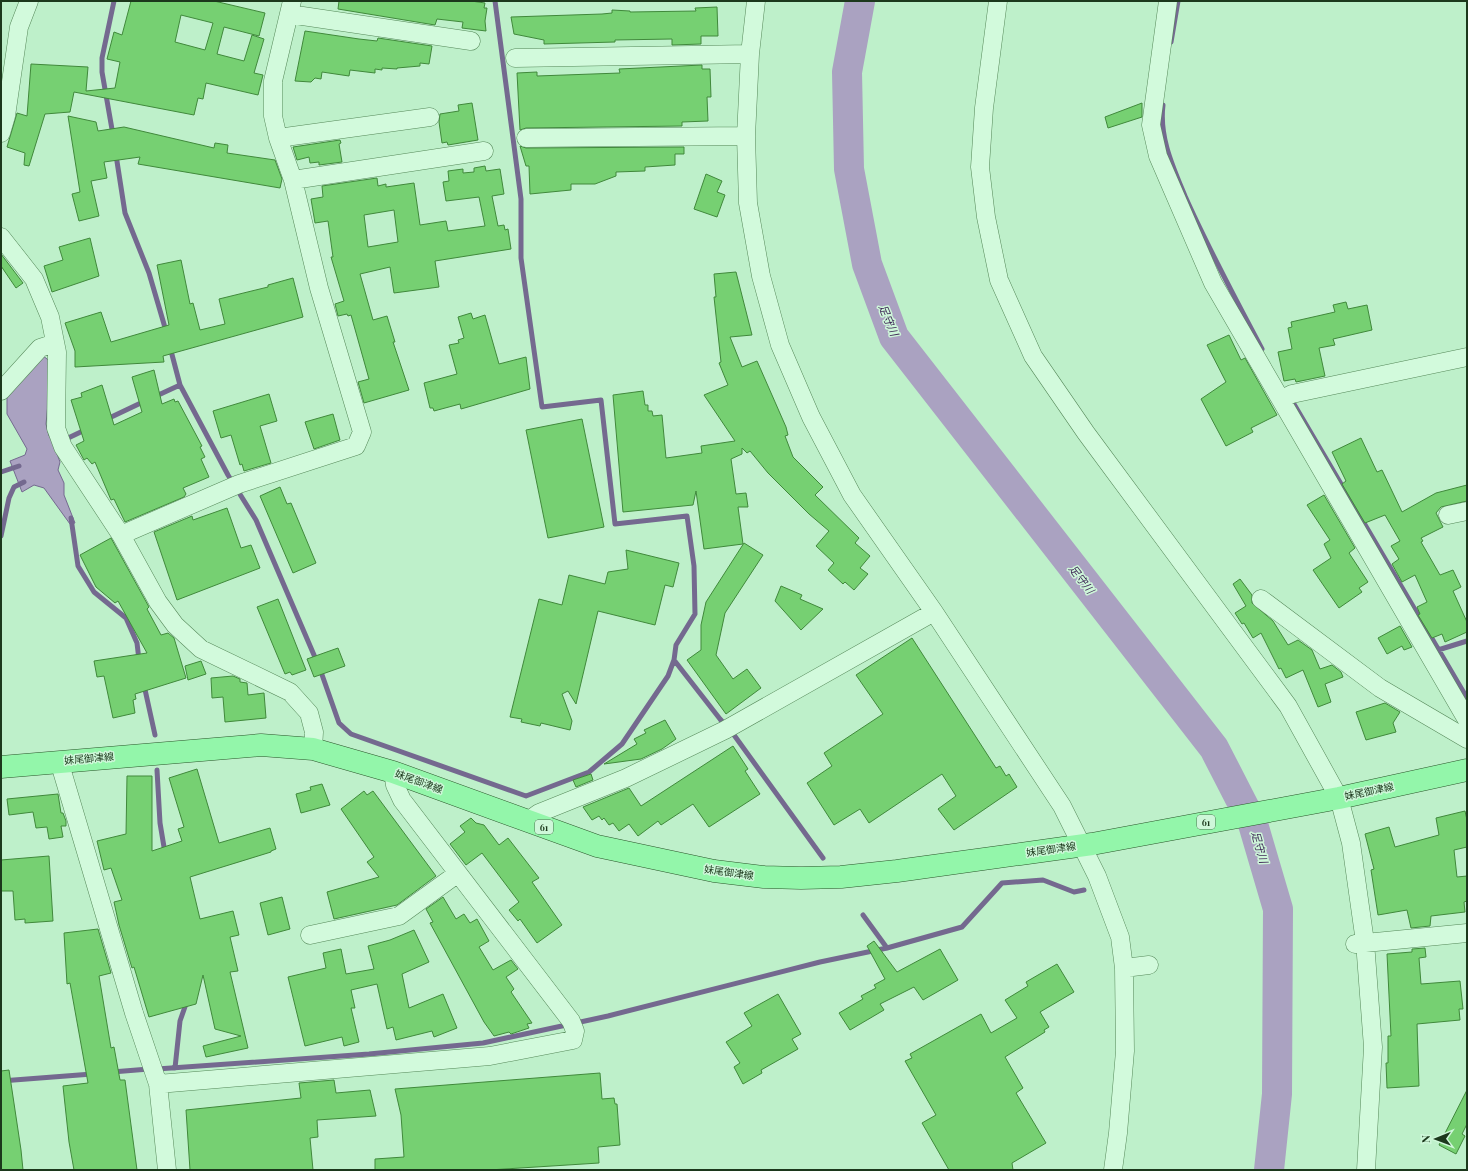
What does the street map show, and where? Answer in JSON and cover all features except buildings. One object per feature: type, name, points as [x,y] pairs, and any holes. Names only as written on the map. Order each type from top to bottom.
[{"type":"main road","name":"妹尾御津線","points":[[1,767],[261,745],[313,749],[393,772],[597,846],[714,871],[764,877],[841,877],[897,871],[1087,844],[1329,800],[1467,770]]},
{"type":"street","points":[[1,133],[6,116],[19,27],[29,1]]},
{"type":"street","points":[[756,1],[750,54],[746,136],[748,203],[761,276],[780,345],[811,417],[852,495],[934,612],[1087,844],[1096,876],[1120,937],[1124,968],[1125,1051],[1118,1133],[1113,1170]]},
{"type":"street","points":[[998,1],[984,108],[980,167],[986,217],[1000,280],[1034,356],[1086,433],[1288,706],[1329,800],[1351,843],[1360,943],[1373,1047],[1366,1170]]},
{"type":"street","points":[[1168,1],[1151,125],[1158,156],[1213,283],[1286,397],[1467,720]]},
{"type":"street","points":[[121,536],[234,487],[356,446],[362,432],[319,288],[293,180],[278,138],[273,116],[273,81],[290,8],[471,41]]},
{"type":"street","points":[[515,58],[750,54]]},
{"type":"street","points":[[278,138],[430,117]]},
{"type":"street","points":[[526,138],[746,136]]},
{"type":"street","points":[[293,180],[484,151]]},
{"type":"street","points":[[1,237],[34,279],[50,316],[57,352],[56,428],[61,442],[121,536],[158,602],[175,625],[202,649],[290,692],[309,713],[314,732],[313,749]]},
{"type":"street","points":[[1,391],[40,348],[56,343]]},
{"type":"street","points":[[1286,397],[1467,357]]},
{"type":"street","points":[[1448,515],[1467,511]]},
{"type":"street","points":[[1261,599],[1380,688],[1467,739]]},
{"type":"street","points":[[528,821],[539,812],[626,778],[729,728],[934,612]]},
{"type":"street","points":[[58,761],[134,1014],[155,1074],[167,1170]]},
{"type":"street","points":[[155,1074],[490,1056],[573,1040],[576,1031],[573,1024],[402,800],[395,785],[393,772]]},
{"type":"street","points":[[310,935],[399,916],[457,874]]},
{"type":"street","points":[[1360,943],[1467,932]]},
{"type":"street","points":[[1124,968],[1149,965]]},
{"type":"shaded area","points":[[42,355],[52,363],[46,424],[49,436],[57,445],[56,451],[60,462],[58,470],[64,483],[64,495],[75,523],[70,524],[44,488],[34,485],[22,492],[10,461],[25,455],[27,449],[7,414],[7,396]]},
{"type":"waterway","points":[[113,135],[102,72],[102,58],[114,1]]},
{"type":"waterway","points":[[320,669],[339,723],[351,734],[526,796],[589,772],[622,744],[668,676],[674,660],[676,645],[695,614],[694,566],[687,516],[615,524],[601,400],[542,407],[521,258],[521,199],[495,1]]},
{"type":"waterway","name":"足守川","points":[[860,1],[847,72],[849,169],[867,264],[894,337],[1214,748],[1253,824],[1278,909],[1277,1094],[1269,1170]]},
{"type":"waterway","points":[[1171,42],[1178,1]]},
{"type":"waterway","points":[[1163,105],[1162,117],[1165,140],[1176,174],[1212,254],[1262,349]]},
{"type":"waterway","points":[[116,155],[125,213],[149,273],[166,331]]},
{"type":"waterway","points":[[154,397],[180,385],[170,347]]},
{"type":"waterway","points":[[180,385],[228,475],[256,520],[317,662]]},
{"type":"waterway","points":[[1291,399],[1467,698]]},
{"type":"waterway","points":[[105,420],[145,401]]},
{"type":"waterway","points":[[64,440],[87,429]]},
{"type":"waterway","points":[[1,472],[19,466]]},
{"type":"waterway","points":[[1,536],[9,498],[14,487],[24,482]]},
{"type":"waterway","points":[[71,518],[78,566],[94,592],[126,618],[137,643],[139,660]]},
{"type":"waterway","points":[[1438,650],[1467,641]]},
{"type":"waterway","points":[[674,660],[734,735],[823,858]]},
{"type":"waterway","points":[[144,685],[155,735]]},
{"type":"waterway","points":[[157,770],[160,823],[165,853]]},
{"type":"waterway","points":[[157,1069],[369,1054],[483,1043],[608,1016],[820,962],[887,948],[962,927],[1002,883],[1043,880],[1074,892],[1084,890]]},
{"type":"waterway","points":[[863,915],[887,948]]},
{"type":"waterway","points":[[175,1068],[180,1021],[187,1001]]},
{"type":"waterway","points":[[112,1072],[149,1069]]},
{"type":"waterway","points":[[1,1081],[92,1074]]}]
